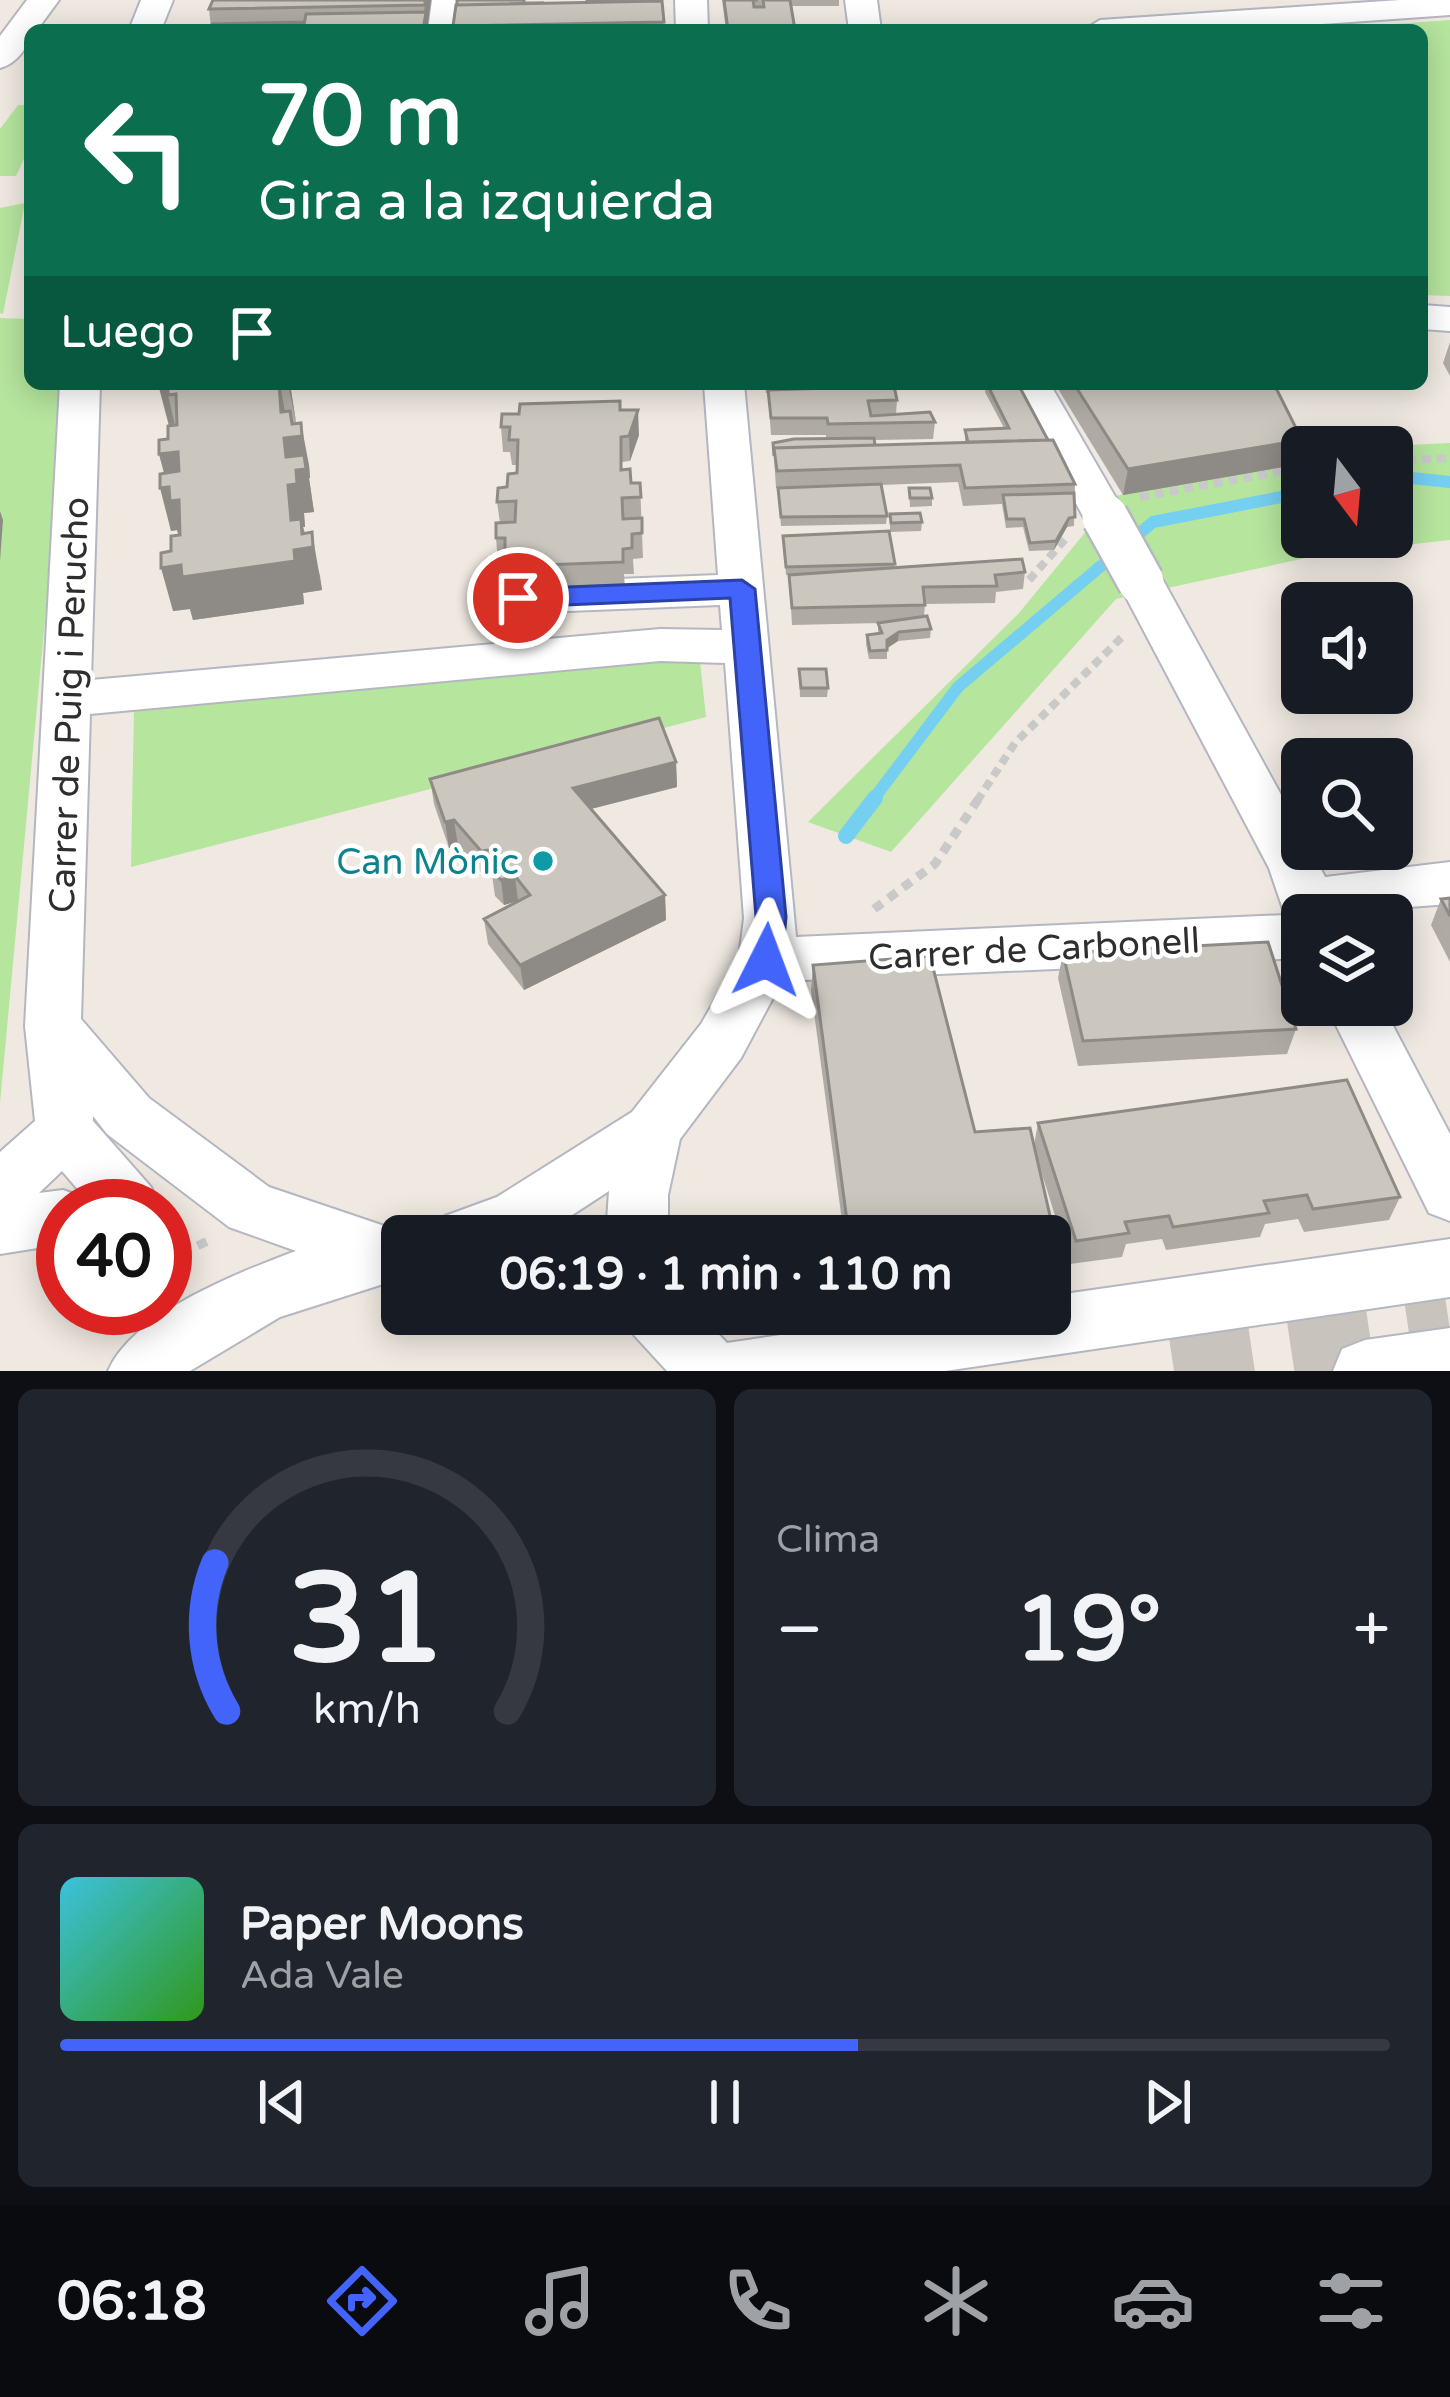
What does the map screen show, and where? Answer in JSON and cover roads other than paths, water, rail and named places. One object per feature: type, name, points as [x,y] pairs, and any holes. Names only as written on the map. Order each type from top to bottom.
[{"type":"street","points":[[1218,24],[1450,6]]},
{"type":"street","points":[[0,58],[24,26]]},
{"type":"street","name":"Carrer de Puig i Perucho","points":[[65,1131],[53,1026],[80,390]]},
{"type":"street","points":[[521,1215],[653,1130],[721,1041],[766,960],[771,917],[725,390]]},
{"type":"street","points":[[1034,390],[1118,507],[1138,602],[1295,894]]},
{"type":"street","points":[[518,598],[742,589]]},
{"type":"street","points":[[70,699],[660,645],[747,647]]},
{"type":"street","name":"Carrer de Carbonell","points":[[1404,894],[1450,883]]},
{"type":"street","name":"Carrer de Carbonell","points":[[766,960],[1281,919]]},
{"type":"street","points":[[53,1026],[128,1116],[250,1208],[381,1250]]},
{"type":"street","points":[[1365,1026],[1450,1194]]},
{"type":"street","points":[[638,1215],[653,1130]]},
{"type":"street","points":[[0,1190],[65,1131],[104,1179]]},
{"type":"street","points":[[0,1226],[36,1221]]},
{"type":"street","points":[[145,1349],[237,1304],[341,1265],[381,1257]]},
{"type":"street","points":[[736,1371],[1450,1268]]},
{"type":"street","points":[[676,1335],[710,1371]]},
{"type":"street","points":[[1366,1371],[1450,1359]]},
{"type":"waterway","points":[[1413,478],[1450,482]]},
{"type":"waterway","points":[[872,801],[958,687],[1153,522],[1281,497]]},
{"type":"waterway","points":[[846,836],[875,798]]},
{"type":"tunnel","points":[[1174,1371],[1450,1330]]},
{"type":"place","name":"Can Mònic","points":[[543,861]]}]
